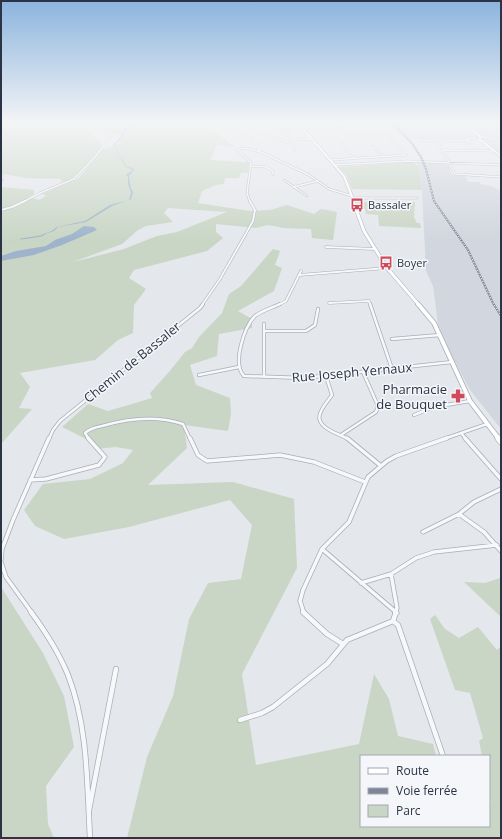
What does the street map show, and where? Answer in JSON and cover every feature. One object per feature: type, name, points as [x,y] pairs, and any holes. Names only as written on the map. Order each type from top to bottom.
[{"type":"main road","points":[[331,161],[344,176],[364,231],[387,268],[427,313],[440,334],[470,401],[501,442]]},
{"type":"street","points":[[1,210],[23,203],[40,193],[52,190],[70,181],[93,161]]},
{"type":"street","points":[[250,161],[250,166],[268,168],[273,171],[272,174]]},
{"type":"street","points":[[280,161],[309,175],[330,190],[352,197],[417,198]]},
{"type":"street","points":[[341,161],[344,165]]},
{"type":"street","points":[[335,165],[406,161]]},
{"type":"street","points":[[414,161],[501,164]]},
{"type":"street","points":[[450,162],[455,174],[501,177]]},
{"type":"street","name":"Chemin de Bassaler","points":[[90,838],[84,745],[80,714],[68,675],[45,632],[6,577],[1,561],[2,549],[30,480],[53,430],[60,421],[196,311],[206,300],[220,279],[254,218],[255,210],[248,198],[247,193],[250,166]]},
{"type":"street","points":[[284,180],[307,196]]},
{"type":"street","points":[[293,187],[318,182]]},
{"type":"street","points":[[326,247],[375,249]]},
{"type":"street","points":[[299,275],[387,268]]},
{"type":"street","points":[[200,375],[239,367],[242,337],[246,328],[261,312],[286,301],[301,271]]},
{"type":"street","points":[[329,303],[369,301],[392,369]]},
{"type":"street","points":[[264,331],[306,331],[312,329],[316,326],[318,309]]},
{"type":"street","points":[[264,324],[264,376]]},
{"type":"street","points":[[392,339],[440,334]]},
{"type":"street","name":"Rue Joseph Yernaux","points":[[239,367],[244,376],[303,378],[452,362]]},
{"type":"street","points":[[341,435],[376,412],[378,406],[363,372]]},
{"type":"street","points":[[326,376],[332,395],[322,407],[319,418],[325,428],[347,438],[381,466]]},
{"type":"street","points":[[414,415],[434,407],[470,401]]},
{"type":"street","points":[[30,480],[46,479],[100,465],[105,456],[86,436],[85,433],[87,431],[99,426],[120,421],[150,419],[177,421],[183,424],[198,455],[207,462],[280,455],[314,462],[365,482]]},
{"type":"street","points":[[343,644],[326,634],[303,612],[300,600],[303,590],[322,549],[349,522],[368,477],[396,456],[486,424]]},
{"type":"street","points":[[461,433],[501,479]]},
{"type":"street","points":[[423,532],[459,514],[474,502],[501,489]]},
{"type":"street","points":[[459,514],[484,532],[501,551]]},
{"type":"street","points":[[362,583],[391,574],[416,558],[434,552],[496,546]]},
{"type":"street","points":[[322,549],[397,613]]},
{"type":"street","points":[[240,720],[262,713],[273,707],[326,664],[347,640],[393,621],[397,613],[397,608],[391,574]]},
{"type":"street","points":[[393,621],[398,624],[444,755]]},
{"type":"street","points":[[88,816],[116,669]]},
{"type":"shaded area","points":[[417,162],[448,163],[452,175],[466,176],[468,182],[480,182],[480,184],[491,186],[501,191],[501,429],[470,390],[452,356],[438,324],[433,286],[426,271],[422,190]]},
{"type":"green space","points":[[1,161],[90,161],[78,174],[66,181],[60,182],[62,179],[26,178],[4,174],[2,178],[5,180],[1,183]]},
{"type":"green space","points":[[93,161],[249,162],[248,173],[241,173],[239,178],[225,178],[224,184],[216,185],[202,191],[198,203],[250,211],[270,210],[287,205],[314,214],[321,209],[337,212],[333,240],[312,238],[311,229],[284,228],[268,225],[256,228],[216,224],[216,232],[223,238],[207,251],[134,270],[129,278],[146,289],[134,305],[133,333],[118,340],[95,360],[20,373],[30,387],[19,408],[32,409],[1,444],[1,187],[34,190],[34,194],[29,197],[39,200],[46,196],[43,194],[79,178]],"holes":[[[168,208],[227,212],[177,232],[157,236],[124,249],[73,262],[122,244],[138,230],[146,226],[173,222],[164,213]]]},
{"type":"green space","points":[[412,162],[418,166],[422,190],[352,189],[346,174],[338,167]]},
{"type":"green space","points":[[357,202],[415,202],[414,217],[417,223],[420,223],[421,228],[379,226],[378,215],[366,214],[365,209],[359,208]]},
{"type":"green space","points":[[273,249],[280,251],[275,265],[282,268],[274,291],[238,311],[252,319],[252,328],[219,334],[217,356],[190,365],[196,385],[230,398],[231,414],[228,431],[184,425],[187,448],[148,485],[233,482],[294,499],[297,568],[242,674],[256,765],[359,744],[374,674],[389,699],[398,736],[433,744],[436,755],[360,755],[360,827],[490,827],[490,755],[482,755],[479,741],[483,738],[470,693],[455,690],[430,619],[435,615],[445,629],[459,638],[478,627],[497,650],[501,646],[501,838],[127,838],[147,757],[173,696],[189,619],[208,583],[241,579],[252,525],[230,500],[129,527],[64,539],[35,526],[24,510],[43,484],[90,479],[123,463],[133,450],[116,447],[95,449],[90,441],[62,427],[88,404],[108,411],[152,398],[150,393],[185,352],[192,348],[199,337],[222,313],[229,294],[241,286]]},
{"type":"green space","points":[[501,578],[501,617],[464,582],[485,583]]},
{"type":"green space","points":[[1,587],[43,653],[64,696],[74,747],[46,786],[48,824],[54,838],[1,838]]},
{"type":"water","points":[[122,161],[126,166],[134,169],[129,176],[131,189],[133,192],[131,199],[129,200],[131,193],[128,184],[128,177],[126,175],[133,170],[125,166]]},
{"type":"water","points":[[126,201],[112,206],[86,222],[58,227],[54,231],[42,235],[1,243],[41,235],[52,231],[57,227],[85,221],[110,205]]},
{"type":"water","points":[[84,226],[94,227],[97,230],[34,255],[1,261],[1,256],[16,251],[46,246],[55,240],[72,234]]},
{"type":"waterway","points":[[21,239],[42,236],[45,234]]},
{"type":"railway","points":[[423,161],[434,201],[468,250],[493,303],[501,316]]},
{"type":"place","name":"Bassaler","points":[[357,205]]},
{"type":"place","name":"Boyer","points":[[386,263]]},
{"type":"place","name":"Pharmacie de Bouquet","points":[[458,396]]}]
